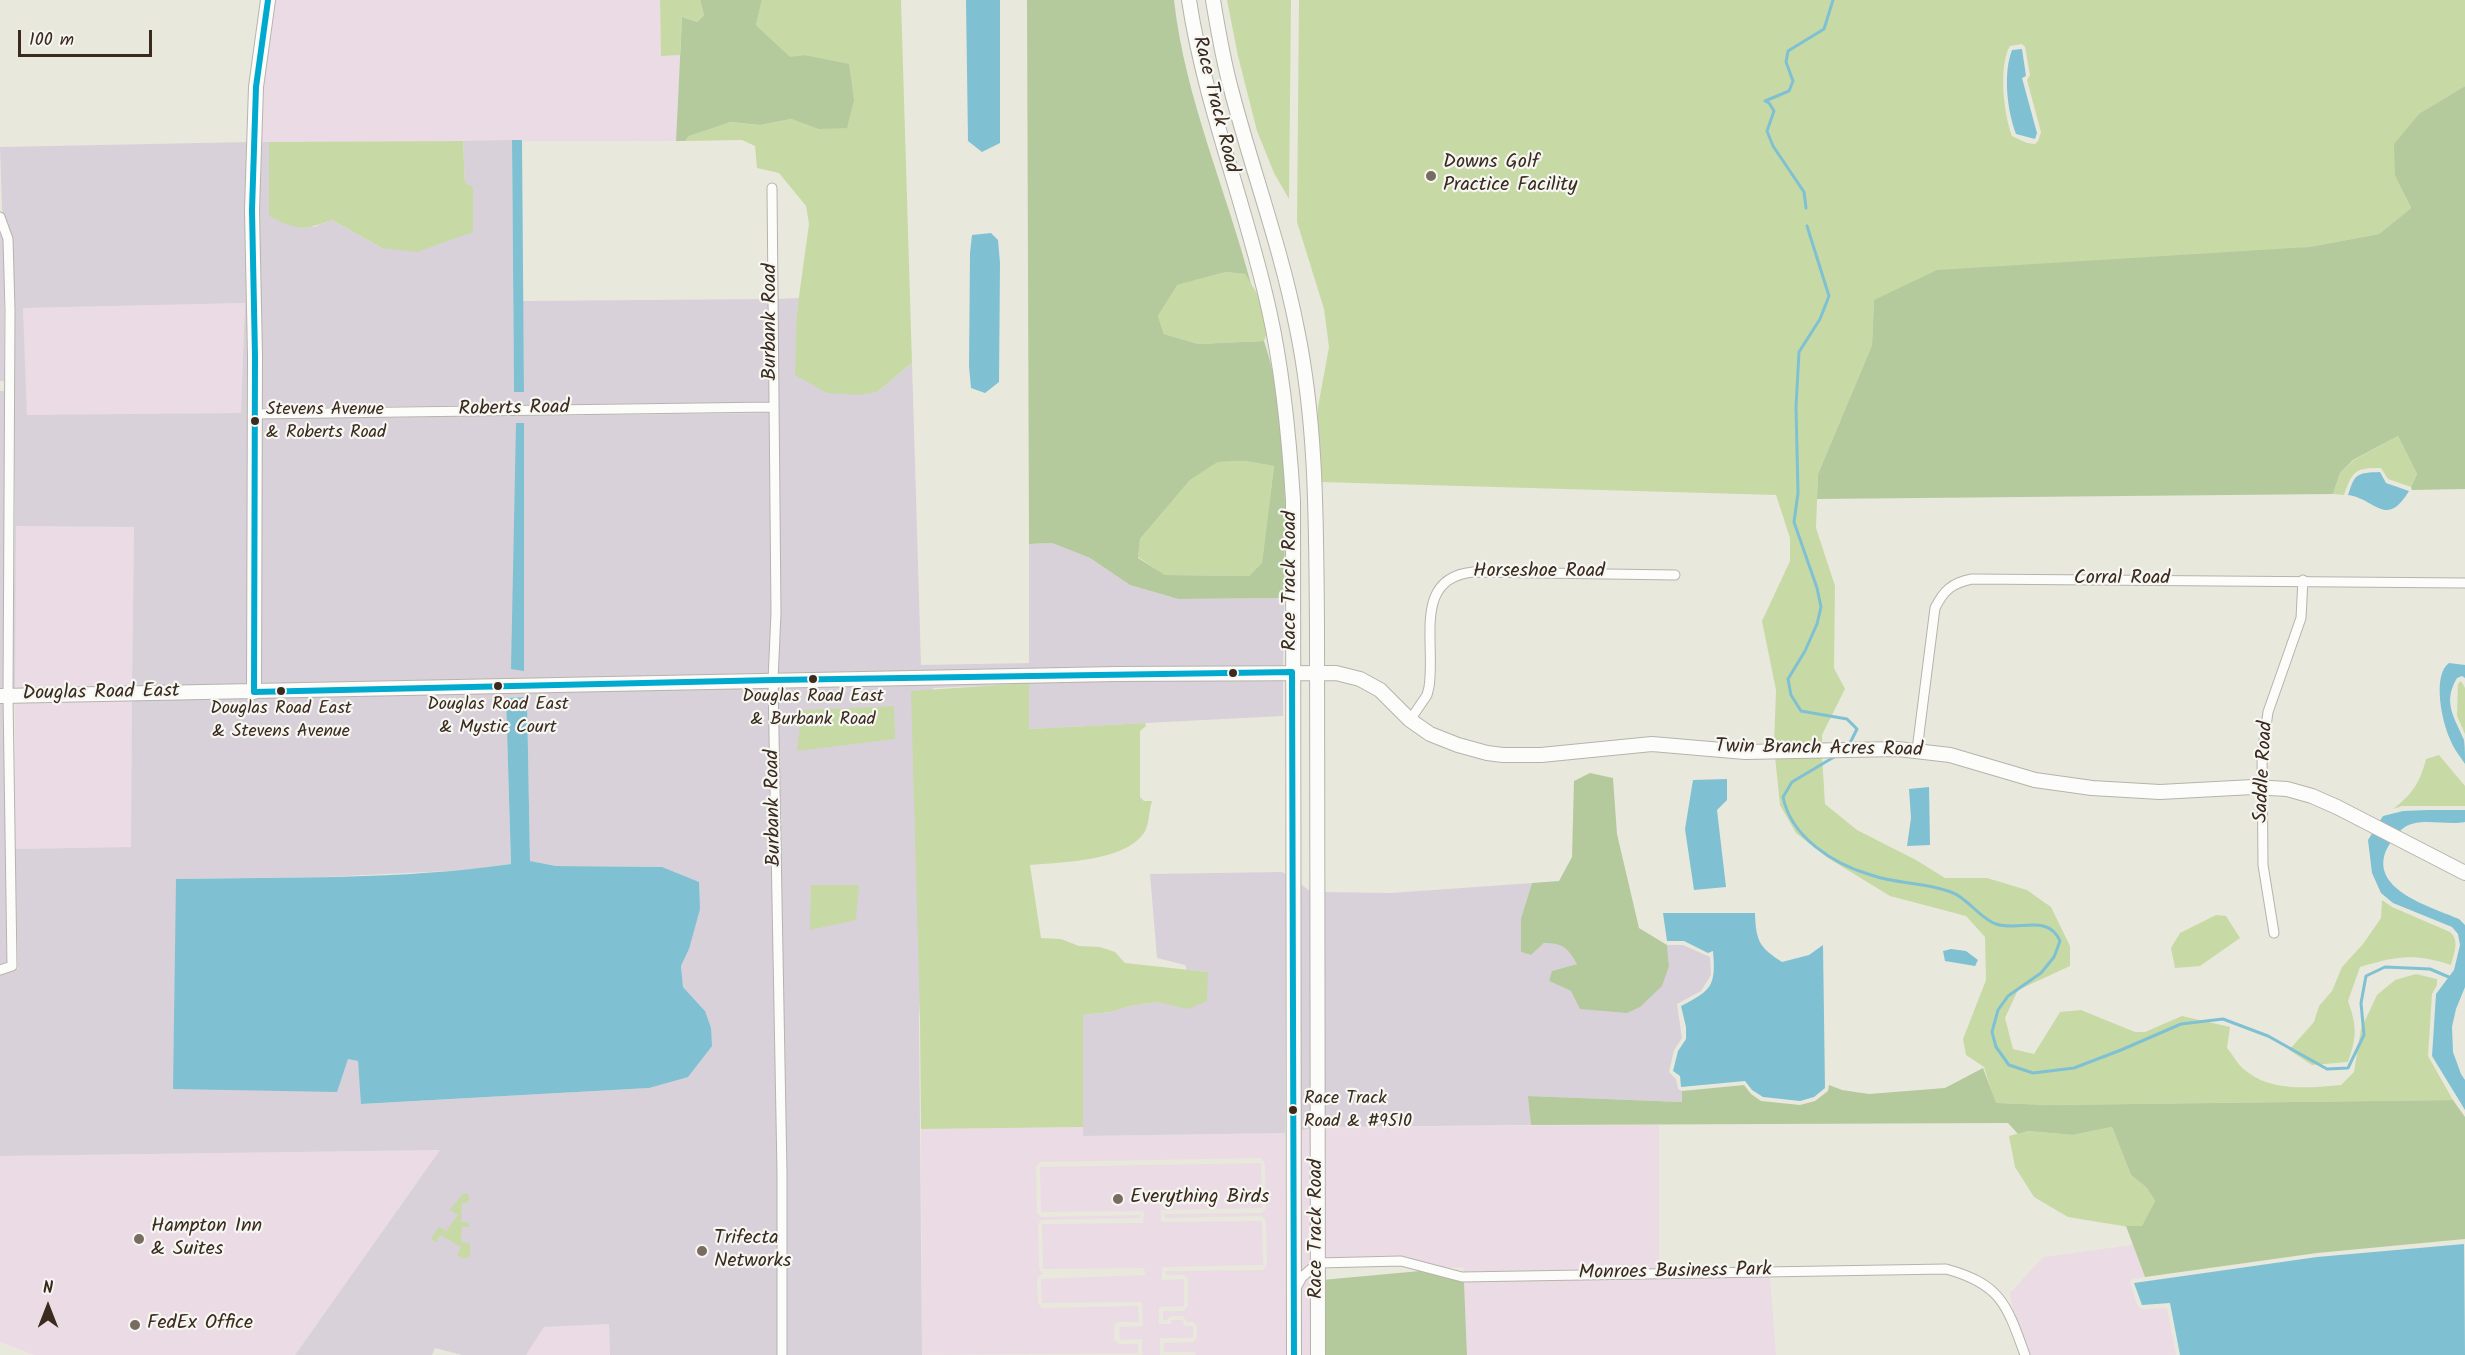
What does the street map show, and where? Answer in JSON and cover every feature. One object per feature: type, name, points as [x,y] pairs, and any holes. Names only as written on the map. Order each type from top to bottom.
[{"type":"street","points":[[254,692],[253,238],[256,87],[268,0]]},
{"type":"street","name":"Race Track Road","points":[[1189,0],[1212,110],[1269,309],[1282,384],[1293,500],[1294,1355]]},
{"type":"street","name":"Race Track Road","points":[[1213,0],[1230,87],[1271,220],[1286,278],[1306,385],[1315,472],[1318,672],[1318,1355]]},
{"type":"street","name":"Burbank Road","points":[[771,188],[776,614],[773,680],[782,1173],[782,1355]]},
{"type":"street","points":[[0,217],[8,239],[4,386],[4,696],[12,966],[0,970]]},
{"type":"street","name":"Roberts Road","points":[[255,414],[774,407]]},
{"type":"street","name":"Horseshoe Road","points":[[1410,720],[1427,695],[1429,687],[1433,601],[1440,586],[1453,576],[1473,572],[1675,574]]},
{"type":"street","name":"Corral Road","points":[[1917,750],[1935,608],[1943,592],[1957,582],[1972,579],[2465,583]]},
{"type":"street","name":"Saddle Road","points":[[2274,933],[2263,865],[2263,747],[2268,712],[2301,618],[2303,580]]},
{"type":"street","name":"Douglas Road East","points":[[4,696],[773,680],[1318,672]]},
{"type":"street","name":"Twin Branch Acres Road","points":[[1318,672],[1348,674],[1370,683],[1389,697],[1410,720],[1442,740],[1503,755],[1541,755],[1652,744],[1745,752],[1917,750],[1950,755],[2028,778],[2077,787],[2160,792],[2262,787],[2287,789],[2312,796],[2465,873]]},
{"type":"street","name":"Monroes Business Park","points":[[1318,1263],[1401,1262],[1462,1277],[1946,1269],[1970,1276],[2002,1299],[2012,1318],[2025,1355]]},
{"type":"street","points":[[1294,1291],[1302,1277],[1318,1263]]},
{"type":"street","points":[[1294,1339],[1318,1323]]},
{"type":"shaded area","points":[[272,0],[660,0],[661,56],[680,55],[676,141],[259,142],[261,88]]},
{"type":"shaded area","points":[[512,140],[514,392],[524,392],[523,301],[768,299],[769,402],[259,408],[257,210],[259,142],[269,142],[269,216],[314,227],[332,220],[382,248],[465,183],[463,141]]},
{"type":"shaded area","points":[[250,142],[250,687],[132,688],[134,527],[16,526],[15,691],[13,691],[15,506],[13,239],[2,210],[0,147]],"holes":[[[245,303],[241,413],[27,415],[23,308]]]},
{"type":"shaded area","points":[[0,230],[4,240],[4,381],[0,381]]},
{"type":"shaded area","points":[[799,298],[797,311],[877,392],[912,363],[921,665],[1029,663],[1029,544],[1052,543],[1090,558],[1130,585],[1178,599],[1284,598],[1283,667],[778,674],[777,299]]},
{"type":"shaded area","points":[[245,303],[241,413],[27,416],[23,308]]},
{"type":"shaded area","points":[[0,391],[4,391],[6,506],[4,691],[0,691]]},
{"type":"shaded area","points":[[769,413],[771,613],[768,675],[259,687],[259,419]]},
{"type":"shaded area","points":[[15,526],[134,527],[132,688],[15,691]]},
{"type":"shaded area","points":[[1283,677],[1283,716],[1029,729],[1029,684],[933,688],[919,1021],[922,1355],[787,1355],[787,1173],[777,685]],"holes":[[[894,706],[894,739],[797,750]]]},
{"type":"shaded area","points":[[768,685],[778,1173],[777,1355],[610,1355],[609,1324],[544,1327],[526,1355],[462,1355],[435,1348],[432,1355],[295,1355],[440,1150],[0,1156],[0,975],[18,969],[15,849],[131,847],[132,698]],"holes":[[[527,697],[530,861],[556,866],[661,867],[689,949],[681,966],[683,987],[705,1011],[649,1088],[362,1104],[358,1061],[347,1058],[176,879],[324,877],[469,870],[511,864],[506,698]]]},
{"type":"shaded area","points":[[132,698],[131,847],[15,849],[15,701]]},
{"type":"shaded area","points":[[0,701],[4,701],[7,962],[0,964]]},
{"type":"shaded area","points":[[1282,872],[1286,874],[1285,1133],[1083,1136],[1083,1015],[1157,1002],[1188,1008],[1208,972],[1187,970],[1185,965],[1157,958],[1150,874]]},
{"type":"shaded area","points":[[1298,882],[1311,892],[1313,1128],[1299,1131]]},
{"type":"shaded area","points":[[1532,883],[1521,918],[1521,952],[1531,955],[1544,943],[1565,946],[1577,964],[1553,971],[1549,981],[1571,991],[1669,966],[1667,945],[1683,945],[1710,957],[1711,975],[1701,991],[1677,1004],[1682,1038],[1674,1050],[1669,1072],[1676,1079],[1678,1089],[1682,1091],[1682,1102],[1529,1096],[1531,1125],[1322,1127],[1322,892],[1391,893]]},
{"type":"shaded area","points":[[1659,1125],[1659,1268],[1464,1272],[1463,1267],[1448,1268],[1402,1256],[1322,1258],[1322,1127]]},
{"type":"shaded area","points":[[1083,1127],[1083,1136],[1285,1133],[1287,1355],[1196,1355],[1193,1352],[1164,1352],[1164,1343],[1193,1342],[1197,1338],[1197,1326],[1193,1322],[1187,1322],[1183,1316],[1171,1316],[1163,1320],[1163,1311],[1184,1311],[1188,1306],[1188,1279],[1184,1275],[1166,1275],[1166,1271],[1263,1270],[1267,1265],[1266,1221],[1262,1216],[1165,1218],[1164,1214],[1262,1213],[1266,1208],[1265,1163],[1261,1158],[1040,1162],[1036,1167],[1037,1212],[1041,1217],[1140,1215],[1140,1218],[1042,1220],[1038,1224],[1039,1269],[1043,1274],[1037,1279],[1038,1303],[1042,1308],[1138,1306],[1139,1322],[1117,1322],[1114,1326],[1114,1339],[1119,1344],[1138,1344],[1138,1353],[922,1355],[921,1129]]},
{"type":"shaded area","points":[[1313,1128],[1313,1260],[1299,1273],[1299,1131]]},
{"type":"shaded area","points":[[440,1150],[295,1355],[35,1355],[0,1342],[0,1156]]},
{"type":"shaded area","points":[[1261,1163],[1262,1208],[1161,1210],[1161,1222],[1262,1221],[1263,1265],[1162,1267],[1162,1280],[1184,1279],[1184,1306],[1159,1307],[1159,1324],[1171,1324],[1171,1320],[1183,1320],[1184,1326],[1193,1326],[1193,1338],[1160,1338],[1160,1355],[1142,1355],[1142,1339],[1120,1340],[1119,1327],[1143,1326],[1142,1302],[1042,1303],[1041,1279],[1145,1275],[1144,1268],[1043,1269],[1042,1224],[1143,1223],[1144,1211],[1041,1212],[1040,1167]]},
{"type":"shaded area","points":[[2133,1245],[2145,1277],[2132,1279],[2130,1282],[2138,1307],[2142,1309],[2167,1308],[2176,1355],[2030,1355],[2013,1311],[2010,1293],[2043,1257]]},
{"type":"shaded area","points":[[1313,1272],[1313,1355],[1299,1355],[1299,1292]]},
{"type":"shaded area","points":[[1770,1277],[1776,1355],[1467,1355],[1464,1282]]},
{"type":"shaded area","points":[[609,1324],[610,1355],[526,1355],[544,1327]]},
{"type":"green space","points":[[660,0],[700,0],[704,15],[697,22],[682,17],[680,55],[661,56]]},
{"type":"green space","points":[[700,0],[762,0],[756,25],[790,57],[804,55],[849,64],[854,100],[847,128],[818,129],[791,119],[760,125],[731,122],[689,136],[685,141],[676,141],[682,17],[697,22],[704,15]]},
{"type":"green space","points":[[762,0],[901,0],[912,363],[877,392],[858,395],[827,393],[795,375],[797,311],[809,224],[806,206],[779,173],[757,168],[755,146],[742,140],[685,141],[689,136],[731,122],[760,125],[791,119],[818,129],[804,55],[790,58],[756,25]]},
{"type":"green space","points":[[1027,0],[1174,0],[1187,72],[1251,284],[1245,274],[1226,272],[1177,285],[1158,316],[1164,334],[1198,344],[1264,341],[1278,402],[1282,435],[1285,501],[1284,598],[1178,599],[1130,585],[1090,558],[1052,543],[1029,544]],"holes":[[[1245,461],[1274,466],[1262,563],[1249,576],[1165,575],[1138,558],[1140,539],[1190,480],[1218,462]]]},
{"type":"green space","points":[[1227,0],[1291,0],[1289,199],[1274,173],[1257,131]]},
{"type":"green space","points":[[1299,0],[2465,0],[2465,86],[2420,113],[2405,196],[2411,208],[2379,234],[2309,247],[1874,301],[1872,345],[1818,474],[1816,528],[1835,586],[1834,668],[1845,689],[1822,735],[1822,745],[1774,746],[1776,690],[1762,621],[1790,561],[1790,538],[1776,495],[1320,482],[1318,407],[1329,347],[1324,309],[1297,222]],"holes":[[[2022,44],[2025,47],[2030,75],[2027,80],[2041,132],[2035,144],[2012,136],[2003,91],[2004,66],[2010,46]]]},
{"type":"green space","points":[[2465,86],[2465,489],[2412,490],[2411,487],[2417,474],[2398,436],[2353,460],[2340,473],[2333,494],[1817,499],[1818,474],[1872,345],[1874,300],[1937,270],[2309,247],[2379,234],[2411,208],[2395,175],[2394,144],[2420,113]]},
{"type":"green space","points":[[463,141],[465,183],[473,187],[473,232],[417,252],[382,248],[332,220],[314,226],[300,227],[286,224],[269,216],[269,142]]},
{"type":"green space","points":[[1226,272],[1245,274],[1259,298],[1267,323],[1264,341],[1198,344],[1164,334],[1158,316],[1176,285]]},
{"type":"green space","points":[[2398,436],[2417,474],[2411,487],[2388,479],[2381,468],[2366,469],[2353,475],[2344,495],[2333,494],[2340,473],[2354,460]]},
{"type":"green space","points":[[1245,461],[1274,466],[1262,564],[1249,576],[1164,575],[1138,557],[1140,539],[1190,480],[1218,462]]},
{"type":"green space","points":[[2461,681],[2465,688],[2465,734],[2457,716],[2458,684]]},
{"type":"green space","points":[[1029,683],[1029,729],[1145,723],[1146,726],[1140,731],[1140,797],[1144,801],[1152,801],[1144,833],[1135,843],[1122,850],[1091,859],[1030,865],[1041,938],[1061,939],[1079,946],[1100,947],[1115,952],[1125,963],[1208,972],[1207,1001],[1188,1009],[1157,1002],[1083,1015],[1083,1127],[921,1129],[911,691]]},
{"type":"green space","points":[[894,706],[895,739],[797,751],[802,710]]},
{"type":"green space","points":[[2439,755],[2465,786],[2465,806],[2402,806],[2393,809],[2415,787],[2426,759]]},
{"type":"green space","points":[[1822,756],[1825,804],[1857,830],[1916,860],[1945,878],[1987,878],[2027,890],[2051,907],[2070,946],[2070,966],[2018,990],[2005,1018],[2013,1049],[2034,1054],[2060,1012],[2081,1010],[2135,1032],[2145,1032],[2182,1016],[2230,1027],[2227,1048],[2242,1068],[2266,1082],[2291,1087],[2341,1085],[2354,1072],[2361,1029],[2377,995],[2395,980],[2416,974],[2437,979],[2437,985],[2432,994],[2428,1056],[2453,1100],[2051,1105],[1995,1103],[1984,1067],[1966,1055],[1963,1039],[1986,980],[1985,937],[1966,916],[1890,896],[1828,858],[1796,833],[1780,805],[1775,757]]},
{"type":"green space","points":[[1590,773],[1613,778],[1617,834],[1639,928],[1667,945],[1669,966],[1662,986],[1640,1007],[1627,1013],[1580,1009],[1571,991],[1549,981],[1552,971],[1577,964],[1561,945],[1544,943],[1531,955],[1521,952],[1521,918],[1532,883],[1559,881],[1572,857],[1574,781]]},
{"type":"green space","points":[[811,885],[859,885],[856,920],[810,930]]},
{"type":"green space","points":[[2382,900],[2392,907],[2450,932],[2456,943],[2451,965],[2406,957],[2360,967],[2348,1001],[2355,1032],[2348,1062],[2312,1065],[2289,1050],[2314,1022],[2319,1006],[2332,991],[2342,967],[2363,944],[2381,918]]},
{"type":"green space","points":[[2216,915],[2226,916],[2240,938],[2200,966],[2175,968],[2171,948],[2180,933]]},
{"type":"green space","points":[[1983,1068],[1996,1103],[2051,1105],[2453,1100],[2465,1117],[2465,1239],[2317,1253],[2145,1277],[2126,1226],[2142,1226],[2155,1201],[2147,1188],[2131,1175],[2112,1127],[2073,1135],[2028,1131],[2018,1134],[2008,1123],[1531,1125],[1528,1096],[1682,1102],[1682,1091],[1744,1085],[1761,1101],[1800,1105],[1815,1101],[1828,1091],[1829,1085],[1842,1090],[1869,1094],[1945,1088]]},
{"type":"green space","points":[[2112,1127],[2131,1175],[2147,1188],[2155,1201],[2142,1227],[2068,1217],[2034,1197],[2015,1167],[2009,1136],[2028,1131],[2073,1135]]},
{"type":"green space","points":[[467,1193],[469,1202],[462,1203],[461,1222],[470,1223],[469,1227],[462,1227],[461,1242],[470,1243],[470,1256],[464,1259],[457,1255],[461,1247],[440,1235],[436,1242],[431,1239],[439,1227],[446,1231],[458,1215],[450,1210],[463,1194]]},
{"type":"green space","points":[[1420,1271],[1464,1282],[1467,1355],[1323,1355],[1322,1280]]},
{"type":"water","points":[[966,0],[1000,0],[1000,143],[982,152],[968,141]]},
{"type":"water","points":[[2022,49],[2026,76],[2022,78],[2037,133],[2035,139],[2016,134],[2008,103],[2009,59],[2012,50]]},
{"type":"water","points":[[512,140],[522,140],[524,392],[514,392]]},
{"type":"water","points":[[991,233],[998,240],[1000,263],[999,382],[985,393],[971,388],[969,366],[970,253],[972,235]]},
{"type":"water","points":[[516,423],[524,423],[524,671],[511,669]]},
{"type":"water","points":[[2380,472],[2386,483],[2409,491],[2394,508],[2380,509],[2348,495],[2355,478],[2366,473]]},
{"type":"water","points":[[2449,663],[2465,665],[2465,678],[2462,676],[2457,678],[2450,695],[2450,703],[2464,740],[2465,764],[2451,742],[2440,699],[2441,678]]},
{"type":"water","points":[[527,697],[530,861],[556,866],[662,867],[699,882],[700,909],[689,949],[681,966],[683,987],[705,1011],[711,1028],[712,1046],[688,1077],[649,1088],[361,1104],[358,1061],[348,1059],[337,1092],[173,1089],[176,879],[385,875],[511,864],[506,698]]},
{"type":"water","points":[[1727,779],[1727,800],[1717,810],[1726,887],[1694,890],[1685,829],[1693,780]]},
{"type":"water","points":[[1929,787],[1930,845],[1907,846],[1911,818],[1909,789]]},
{"type":"water","points":[[2465,810],[2465,822],[2426,822],[2405,827],[2395,836],[2387,849],[2384,869],[2389,880],[2409,897],[2459,919],[2465,925],[2465,987],[2452,1027],[2453,1052],[2465,1080],[2465,1110],[2432,1056],[2436,994],[2454,970],[2460,945],[2458,934],[2452,927],[2393,903],[2381,893],[2372,873],[2368,840],[2383,816],[2403,811]]},
{"type":"water","points":[[1663,913],[1755,913],[1756,930],[1760,942],[1768,952],[1782,962],[1809,955],[1823,945],[1825,1088],[1814,1097],[1800,1101],[1763,1097],[1752,1090],[1745,1081],[1681,1087],[1680,1076],[1673,1071],[1678,1051],[1686,1039],[1681,1006],[1700,996],[1710,986],[1714,972],[1713,951],[1708,953],[1684,941],[1667,941]]},
{"type":"water","points":[[1951,949],[1966,951],[1978,960],[1975,966],[1945,961],[1943,951]]},
{"type":"water","points":[[2464,1244],[2465,1355],[2180,1355],[2170,1303],[2142,1305],[2134,1283],[2317,1257]]},
{"type":"waterway","points":[[1806,208],[1804,192],[1773,146],[1767,131],[1774,111],[1765,101],[1789,91],[1793,81],[1786,62],[1788,51],[1824,29],[1833,0]]},
{"type":"waterway","points":[[1807,226],[1829,296],[1820,319],[1799,352],[1796,407],[1798,493],[1794,522],[1817,588],[1821,607],[1817,624],[1805,651],[1788,679],[1791,695],[1801,711],[1847,719],[1857,729],[1850,743]]},
{"type":"waterway","points":[[1834,757],[1792,782],[1783,797],[1795,825],[1816,847],[1842,864],[1871,875],[1951,892],[1996,924],[2041,925],[2055,933],[2060,941],[2054,957],[2041,973],[2008,996],[1998,1010],[1992,1032],[1996,1047],[2009,1065],[2033,1073],[2074,1068],[2181,1024],[2223,1019],[2268,1036],[2327,1069],[2348,1068],[2364,1035],[2361,1003],[2366,976],[2385,967],[2430,969],[2451,978]]},
{"type":"transit line","points":[[268,0],[256,87],[252,210],[255,356],[254,692],[773,680],[1292,672],[1294,1355]]},
{"type":"place","name":"Downs Golf Practice Facility","points":[[1431,176]]},
{"type":"place","name":"Stevens Avenue & Roberts Road","points":[[255,421]]},
{"type":"place","name":"Douglas Road East & Burbank Road","points":[[813,679]]},
{"type":"place","name":"Douglas Road East & Mystic Court","points":[[498,686]]},
{"type":"place","name":"Douglas Road East & Stevens Avenue","points":[[281,691]]},
{"type":"place","name":"Race Track Road & #9510","points":[[1293,1110]]},
{"type":"place","name":"Everything Birds","points":[[1118,1199]]},
{"type":"place","name":"Hampton Inn & Suites","points":[[139,1239]]},
{"type":"place","name":"Trifecta Networks","points":[[702,1251]]},
{"type":"place","name":"FedEx Office","points":[[135,1325]]}]
